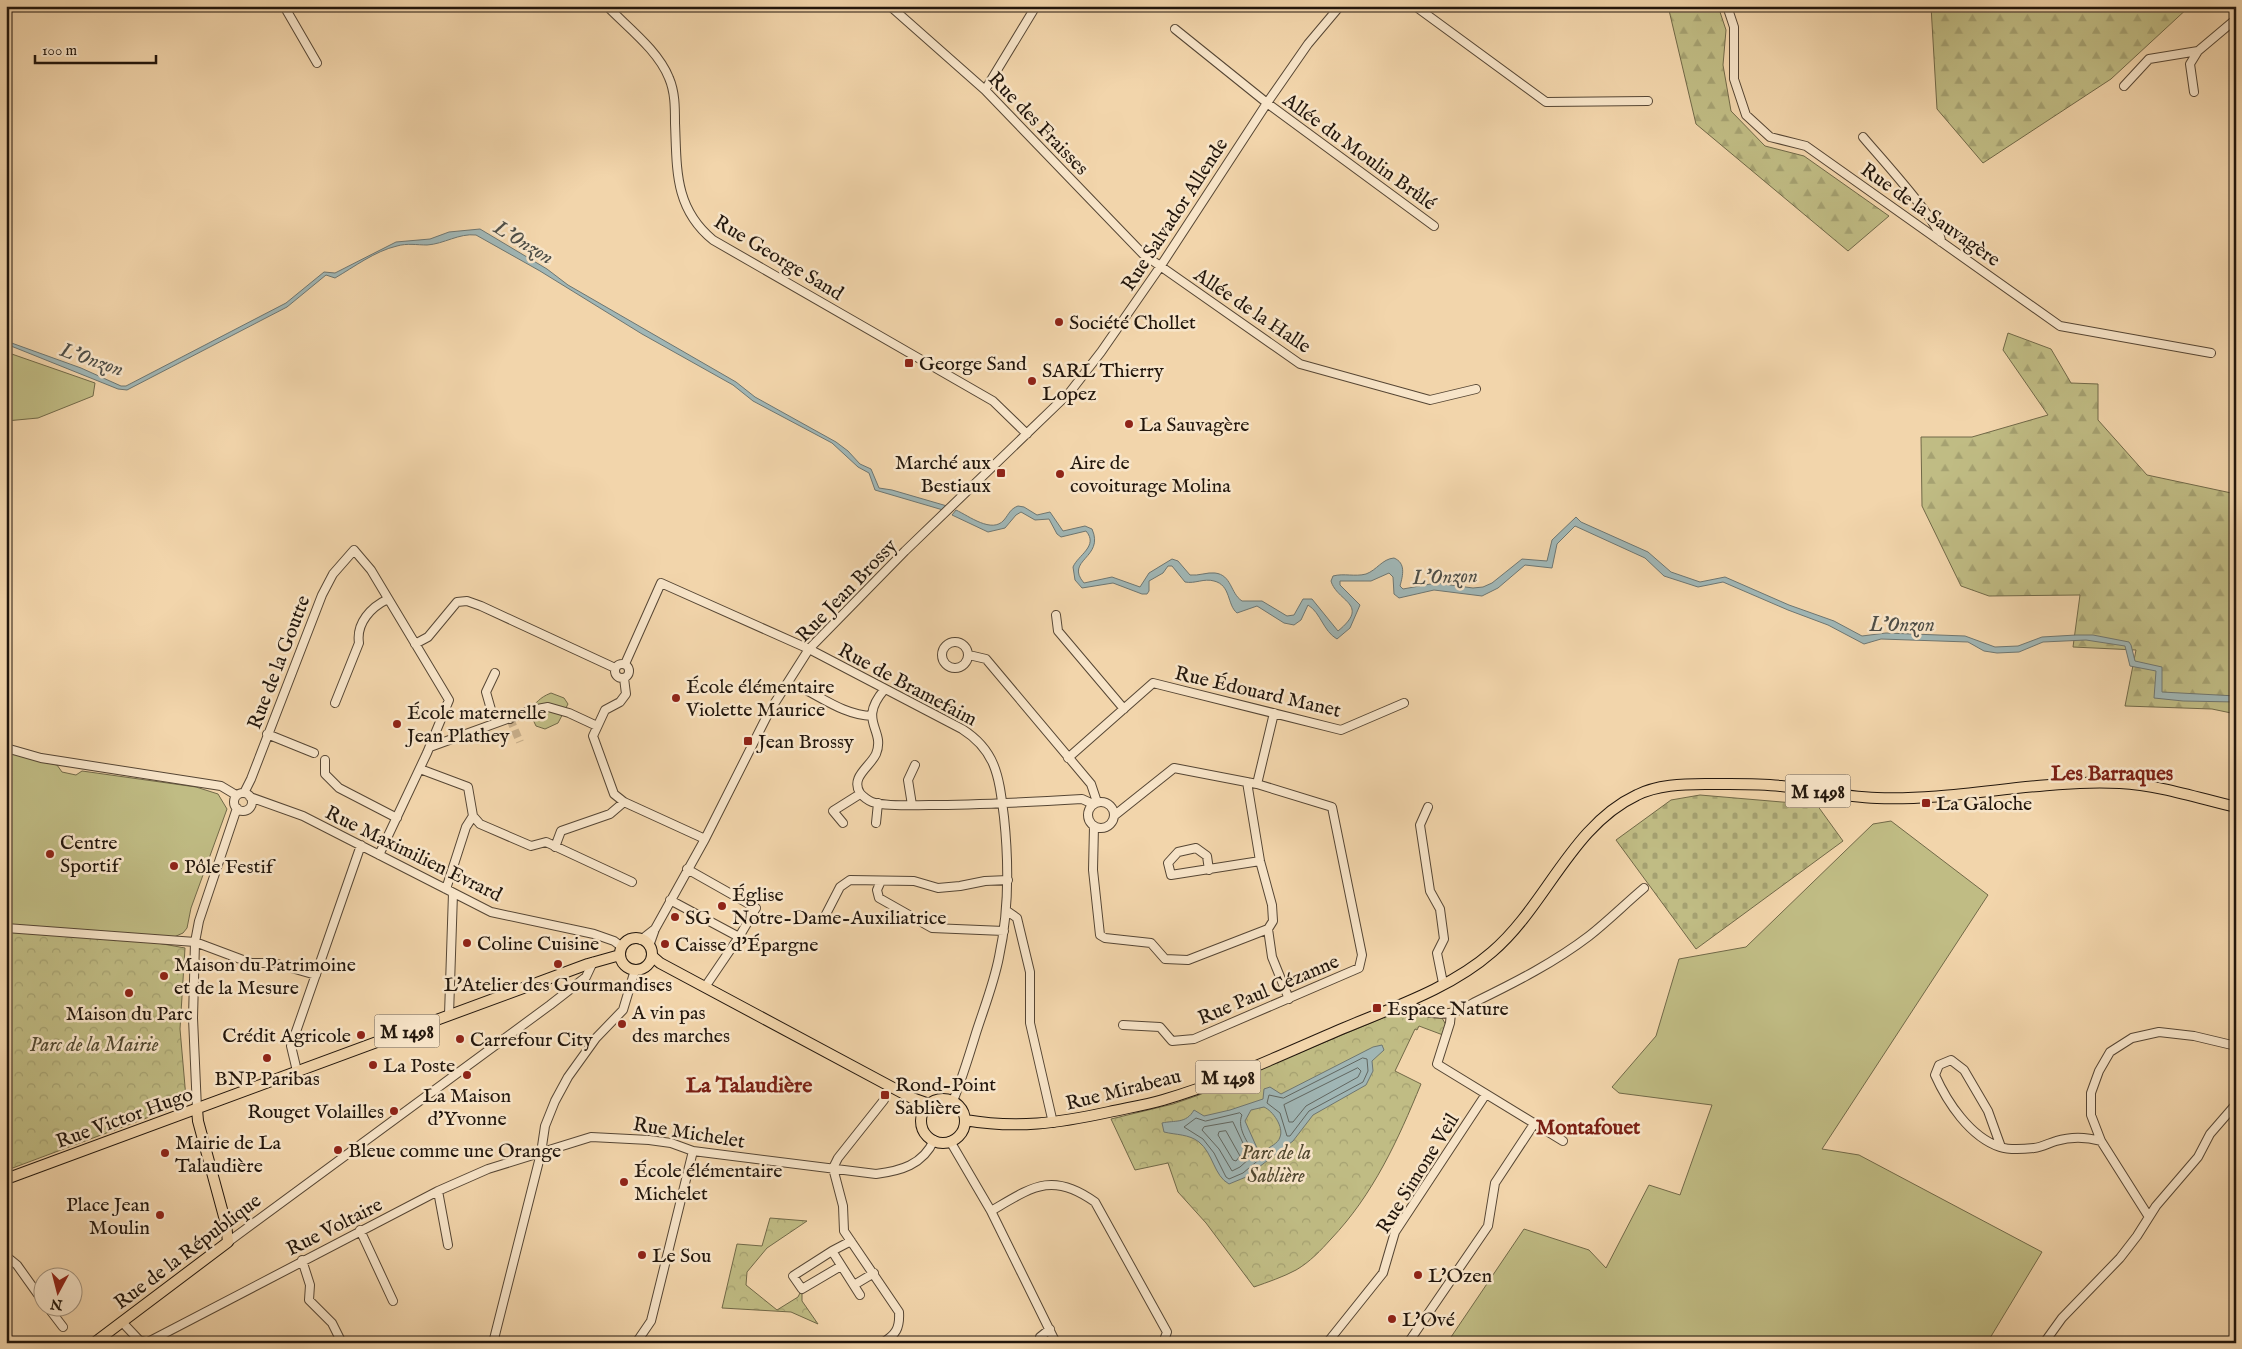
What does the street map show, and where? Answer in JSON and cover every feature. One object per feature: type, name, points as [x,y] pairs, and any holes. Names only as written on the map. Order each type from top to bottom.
[{"type":"main road","name":"Rue Mirabeau","points":[[965,1120],[1009,1125],[1053,1123],[1163,1100],[1208,1085],[1408,1001],[1474,966],[1492,952],[1516,928],[1597,822],[1640,793],[1684,784],[1752,784],[1880,798],[2120,783],[2152,788],[2236,807]]},
{"type":"main road","name":"M 1498","points":[[621,951],[628,940],[647,947]]},
{"type":"main road","points":[[621,951],[623,963],[635,970],[644,968],[647,947]]},
{"type":"main road","points":[[647,947],[660,963],[912,1098],[929,1104]]},
{"type":"main road","name":"Rue Victor Hugo","points":[[6,1179],[621,951]]},
{"type":"main road","points":[[941,1099],[953,1101],[961,1109],[965,1120],[961,1133],[950,1141],[934,1140],[928,1136],[922,1124],[922,1116],[929,1104],[941,1099]]},
{"type":"main road","points":[[198,1109],[198,1121],[226,1224],[228,1242]]},
{"type":"main road","name":"Rue de la République","points":[[94,1343],[228,1242]]},
{"type":"street","points":[[284,6],[317,63]]},
{"type":"street","name":"Rue George Sand","points":[[607,6],[646,45],[668,75],[673,90],[678,176],[681,193],[689,213],[702,231],[713,240],[993,401],[1027,434]]},
{"type":"street","name":"Rue des Fraisses","points":[[890,6],[985,90],[1143,254],[1160,267]]},
{"type":"street","points":[[985,90],[1036,6]]},
{"type":"street","name":"Rue Salvador Allende","points":[[1027,434],[1075,385],[1101,352],[1160,267],[1267,103],[1308,44],[1340,6]]},
{"type":"street","points":[[1414,6],[1546,102],[1648,100]]},
{"type":"street","name":"Rue de la Sauvagère","points":[[1727,6],[1734,27],[1734,79],[1746,115],[1770,137],[1806,146],[2060,326],[2211,353]]},
{"type":"street","points":[[2194,92],[2190,64],[2198,51],[2235,21]]},
{"type":"street","name":"Allée du Moulin Brûlé","points":[[1174,29],[1267,103],[1434,226]]},
{"type":"street","points":[[2124,86],[2149,59],[2198,51]]},
{"type":"street","points":[[1863,137],[1933,220],[1942,236],[1941,242]]},
{"type":"street","name":"Allée de la Halle","points":[[1160,267],[1300,364],[1430,400],[1476,389]]},
{"type":"street","name":"Rue Jean Brossy","points":[[647,947],[670,900],[705,839],[769,712],[809,649],[905,551],[1027,434]]},
{"type":"street","name":"Rue de la Goutte","points":[[243,795],[251,779],[322,595],[334,574],[354,550],[371,570],[388,599]]},
{"type":"street","name":"Rue de Bramefaim","points":[[625,664],[661,583],[809,649],[884,690],[962,729],[984,746],[992,758],[997,771],[1002,804],[1008,880],[1007,911],[994,979],[953,1101]]},
{"type":"street","points":[[336,703],[359,643],[358,637],[367,614],[376,605],[388,599],[449,700],[430,747],[379,855]]},
{"type":"street","points":[[415,644],[428,637],[457,602],[467,601],[505,616],[615,668]]},
{"type":"street","points":[[1056,615],[1058,632],[1124,708]]},
{"type":"street","points":[[968,655],[986,659],[1091,784],[1095,803]]},
{"type":"street","points":[[615,668],[618,664],[625,664],[629,670],[624,678],[626,694],[620,702],[605,710],[593,736],[614,794],[624,802],[705,839]]},
{"type":"street","points":[[615,668],[616,675],[624,678]]},
{"type":"street","points":[[496,673],[486,692],[492,713],[510,719]]},
{"type":"street","name":"Rue Édouard Manet","points":[[1068,758],[1153,683],[1341,730],[1404,704]]},
{"type":"street","points":[[806,690],[841,709],[860,715],[872,716]]},
{"type":"street","points":[[884,690],[872,710],[878,743],[876,753],[861,773],[857,782],[860,794],[872,802],[912,805],[1002,804],[1082,799],[1095,803],[1105,802],[1112,806],[1115,815],[1113,822],[1108,827],[1094,826],[1088,820],[1088,811],[1095,803]]},
{"type":"street","points":[[430,747],[532,710],[548,707],[597,726]]},
{"type":"street","points":[[1257,784],[1274,713]]},
{"type":"street","points":[[267,734],[314,754]]},
{"type":"street","name":"Rue Maximilien Evrard","points":[[6,748],[41,758],[221,786],[303,816],[491,912],[594,934],[614,941],[621,951]]},
{"type":"street","points":[[325,760],[325,774],[339,788],[397,818]]},
{"type":"street","points":[[912,805],[908,780],[915,765]]},
{"type":"street","name":"Rue Paul Cézanne","points":[[1115,815],[1174,768],[1257,784],[1332,807],[1362,955],[1359,968],[1289,1000],[1194,1039],[1172,1041],[1160,1027],[1123,1025]]},
{"type":"street","points":[[420,769],[468,787],[473,816],[480,824],[531,846],[546,842],[632,882]]},
{"type":"street","points":[[1094,826],[1093,870],[1100,935],[1105,938],[1151,943],[1165,959],[1188,960],[1268,929],[1273,921],[1272,905],[1260,861],[1247,782]]},
{"type":"street","points":[[843,823],[833,811],[860,794]]},
{"type":"street","points":[[198,1109],[193,1018],[196,942],[199,921],[236,808],[234,800],[243,795],[251,805],[247,809],[242,810],[236,808]]},
{"type":"street","points":[[555,847],[561,831],[610,814],[624,802]]},
{"type":"street","points":[[876,823],[878,803]]},
{"type":"street","points":[[1428,808],[1420,825],[1430,891],[1440,908],[1444,939],[1437,953],[1443,983]]},
{"type":"street","points":[[449,1015],[449,891],[466,827],[473,816]]},
{"type":"street","points":[[298,1071],[291,1046],[361,845]]},
{"type":"street","points":[[1209,870],[1207,856],[1196,848],[1178,852],[1168,863],[1171,875],[1209,870],[1260,861]]},
{"type":"street","points":[[687,869],[756,908],[705,987]]},
{"type":"street","points":[[823,920],[840,887],[850,880],[914,881],[938,888],[985,881],[1008,880]]},
{"type":"street","points":[[880,881],[877,890],[878,898],[932,928],[1004,931]]},
{"type":"street","points":[[1408,1001],[1411,1007],[1417,1010],[1451,1013],[1522,979],[1569,949],[1588,936],[1644,888]]},
{"type":"street","points":[[670,900],[739,937]]},
{"type":"street","points":[[1007,911],[1017,918],[1030,972],[1030,1023],[1053,1123]]},
{"type":"street","points":[[6,928],[196,942],[251,962],[274,963],[316,976]]},
{"type":"street","points":[[1268,929],[1272,957],[1289,1000]]},
{"type":"street","name":"Rue de la République","points":[[228,1242],[586,977],[590,963]]},
{"type":"street","points":[[493,1343],[541,1153],[544,1126],[568,1077],[596,1038],[622,1010],[635,970]]},
{"type":"street","points":[[1451,1013],[1450,1023],[1437,1064],[1563,1141]]},
{"type":"street","points":[[2149,1217],[2102,1141],[2091,1115],[2091,1093],[2099,1071],[2110,1052],[2132,1038],[2159,1032],[2194,1036],[2236,1046]]},
{"type":"street","points":[[2001,1148],[1988,1111],[1964,1070],[1951,1060],[1939,1065],[1935,1075],[1954,1107],[1975,1133],[2001,1148],[2035,1148],[2059,1140],[2086,1137],[2102,1141]]},
{"type":"street","name":"Rue Simone Veil","points":[[1327,1343],[1383,1273],[1395,1232],[1486,1094]]},
{"type":"street","points":[[882,1343],[892,1338],[900,1327],[899,1312],[844,1230],[843,1206],[833,1168],[838,1158],[884,1100]]},
{"type":"street","points":[[2044,1343],[2062,1318],[2120,1258],[2149,1217],[2198,1157],[2210,1134],[2236,1104]]},
{"type":"street","points":[[1408,1343],[1488,1226],[1495,1183],[1534,1124]]},
{"type":"street","name":"Rue Michelet","points":[[541,1153],[591,1137],[649,1140],[671,1143],[693,1150],[876,1174],[896,1171],[914,1165],[930,1148],[934,1140]]},
{"type":"street","points":[[950,1141],[991,1211],[1056,1343]]},
{"type":"street","points":[[636,1343],[651,1321],[693,1150]]},
{"type":"street","name":"Rue Voltaire","points":[[148,1342],[302,1260],[438,1191],[488,1169],[541,1153]]},
{"type":"street","points":[[991,1211],[1026,1190],[1050,1183],[1080,1191],[1095,1202],[1167,1332],[1163,1343]]},
{"type":"street","points":[[438,1191],[448,1245]]},
{"type":"street","points":[[360,1230],[393,1301]]},
{"type":"street","points":[[841,1266],[802,1289],[794,1276],[832,1251],[852,1241]]},
{"type":"street","points":[[832,1251],[860,1294]]},
{"type":"street","points":[[6,1256],[17,1265],[32,1286]]},
{"type":"street","points":[[302,1260],[310,1285],[309,1300],[332,1323],[342,1343]]},
{"type":"street","points":[[854,1285],[874,1273]]},
{"type":"street","points":[[55,1316],[63,1327]]},
{"type":"street","points":[[122,1322],[138,1340],[148,1342]]},
{"type":"street","points":[[1039,1343],[1040,1337],[1050,1329]]},
{"type":"street","points":[[746,1343],[759,1343]]},
{"type":"green space","points":[[1668,6],[1718,6],[1726,30],[1723,65],[1731,111],[1765,146],[1804,156],[1889,216],[1848,251],[1696,124]]},
{"type":"green space","points":[[1931,6],[2190,6],[2111,79],[1983,163],[1937,109]]},
{"type":"green space","points":[[2008,333],[2051,349],[2071,383],[2098,384],[2098,420],[2147,475],[2236,494],[2236,714],[2212,709],[2125,706],[2136,650],[2073,647],[2080,595],[1989,596],[1961,586],[1922,506],[1921,437],[1972,437],[2048,415],[2003,350]]},
{"type":"green space","points":[[6,352],[95,383],[93,396],[38,418],[6,421]]},
{"type":"green space","points":[[551,693],[564,698],[568,704],[558,723],[545,729],[536,726],[528,709]]},
{"type":"green space","points":[[6,752],[57,765],[62,772],[76,775],[82,771],[196,787],[218,794],[227,809],[191,908],[187,928],[183,933],[174,937],[6,924]]},
{"type":"green space","points":[[1700,795],[1817,805],[1843,841],[1696,949],[1616,840],[1671,800]]},
{"type":"green space","points":[[1891,821],[1988,895],[1822,1149],[1859,1155],[2042,1252],[1987,1343],[1447,1343],[1524,1229],[1589,1250],[1606,1268],[1649,1185],[1680,1195],[1712,1105],[1619,1093],[1612,1087],[1656,1036],[1679,959],[1746,947],[1873,824]]},
{"type":"green space","name":"Parc de la Mairie","points":[[6,932],[152,942],[185,948],[180,1029],[186,1098],[184,1104],[10,1169],[6,1153]]},
{"type":"green space","name":"Parc de la Sablière","points":[[1392,1014],[1442,1018],[1446,1025],[1443,1035],[1419,1026],[1417,1030],[1415,1029],[1395,1071],[1421,1084],[1383,1166],[1360,1204],[1319,1252],[1296,1270],[1254,1287],[1206,1223],[1178,1192],[1168,1163],[1135,1170],[1111,1119],[1173,1104],[1199,1095]]},
{"type":"green space","points":[[770,1218],[807,1221],[767,1248],[747,1272],[746,1285],[777,1310],[798,1297],[802,1289],[802,1301],[818,1324],[791,1312],[722,1308],[737,1244],[762,1246]]},
{"type":"water","points":[[480,229],[547,269],[568,285],[736,382],[755,397],[836,442],[860,464],[871,469],[879,488],[947,506],[943,510],[875,490],[869,473],[858,467],[832,443],[753,401],[733,385],[642,334],[540,271],[476,235],[427,245],[408,244],[389,248],[373,255],[335,278],[326,275],[287,307],[127,390],[118,389],[6,344],[6,341],[81,368],[121,386],[126,386],[286,303],[324,272],[335,273],[396,242],[430,239],[449,232]]},
{"type":"water","points":[[1018,506],[1024,507],[1037,515],[1050,512],[1063,531],[1085,526],[1092,529],[1095,539],[1093,546],[1079,569],[1079,575],[1084,583],[1112,577],[1140,587],[1149,573],[1172,559],[1178,561],[1190,575],[1221,574],[1242,601],[1262,601],[1287,616],[1294,615],[1303,599],[1312,599],[1338,631],[1352,615],[1352,609],[1334,588],[1331,581],[1333,576],[1366,574],[1386,560],[1394,558],[1402,566],[1403,574],[1400,586],[1403,589],[1436,583],[1473,588],[1483,587],[1492,583],[1522,559],[1547,561],[1552,540],[1576,517],[1581,522],[1648,552],[1671,572],[1700,582],[1725,577],[1789,605],[1834,621],[1862,636],[1886,633],[1965,636],[1995,647],[2018,646],[2042,637],[2093,635],[2129,642],[2135,661],[2162,667],[2162,692],[2236,696],[2236,702],[2183,701],[2154,698],[2156,671],[2130,666],[2125,646],[2086,640],[2043,642],[2019,652],[1997,653],[1984,651],[1968,642],[1881,639],[1864,644],[1828,625],[1723,582],[1698,587],[1664,576],[1645,558],[1575,526],[1557,544],[1552,568],[1525,565],[1498,588],[1482,596],[1434,590],[1399,598],[1394,594],[1393,577],[1389,573],[1371,581],[1340,581],[1340,585],[1360,605],[1350,628],[1337,639],[1332,636],[1308,605],[1301,620],[1294,625],[1284,623],[1257,606],[1237,613],[1226,591],[1219,583],[1210,580],[1185,582],[1172,566],[1168,566],[1163,573],[1149,581],[1149,591],[1147,594],[1142,594],[1113,583],[1082,588],[1075,580],[1073,567],[1089,546],[1089,536],[1086,531],[1061,537],[1057,534],[1049,519],[1035,520],[1021,512],[1005,528],[988,532],[952,515],[956,510],[987,525],[993,525],[999,524],[1011,510]]},
{"type":"water","points":[[1382,1045],[1384,1050],[1372,1061],[1373,1071],[1366,1085],[1313,1115],[1293,1141],[1246,1177],[1229,1184],[1220,1176],[1204,1147],[1199,1142],[1187,1136],[1164,1132],[1162,1123],[1180,1121],[1187,1118],[1194,1110],[1204,1116],[1263,1099],[1264,1089],[1270,1087],[1281,1094],[1373,1047]],"holes":[[[1264,1107],[1277,1120],[1281,1133],[1278,1141],[1265,1151],[1257,1148],[1245,1121],[1251,1110]]]},
{"type":"tunnel","points":[[510,719],[520,742]]},
{"type":"place","name":"Société Chollet","points":[[1059,322]]},
{"type":"place","name":"George Sand","points":[[909,363]]},
{"type":"place","name":"SARL Thierry Lopez","points":[[1032,381]]},
{"type":"place","name":"La Sauvagère","points":[[1129,424]]},
{"type":"place","name":"Marché aux Bestiaux","points":[[1001,473]]},
{"type":"place","name":"Aire de covoiturage Molina","points":[[1060,474]]},
{"type":"place","name":"École élémentaire Violette Maurice","points":[[676,698]]},
{"type":"place","name":"École maternelle Jean Plathey","points":[[397,724]]},
{"type":"place","name":"Jean Brossy","points":[[748,741]]},
{"type":"place","name":"La Galoche","points":[[1926,803]]},
{"type":"place","name":"Centre Sportif","points":[[50,854]]},
{"type":"place","name":"Pôle Festif","points":[[174,866]]},
{"type":"place","name":"Église Notre-Dame-Auxiliatrice","points":[[722,906]]},
{"type":"place","name":"SG","points":[[675,917]]},
{"type":"place","name":"Coline Cuisine","points":[[467,943]]},
{"type":"place","name":"Caisse d'Épargne","points":[[665,944]]},
{"type":"place","name":"L'Atelier des Gourmandises","points":[[558,964]]},
{"type":"place","name":"Maison du Patrimoine et de la Mesure","points":[[164,976]]},
{"type":"place","name":"Maison du Parc","points":[[129,993]]},
{"type":"place","name":"Espace Nature","points":[[1377,1008]]},
{"type":"place","name":"A vin pas des marches","points":[[622,1024]]},
{"type":"place","name":"Crédit Agricole","points":[[361,1035]]},
{"type":"place","name":"Carrefour City","points":[[460,1039]]},
{"type":"place","name":"BNP Paribas","points":[[267,1058]]},
{"type":"place","name":"La Poste","points":[[373,1065]]},
{"type":"place","name":"La Maison d'Yvonne","points":[[467,1075]]},
{"type":"place","name":"Rond-Point Sablière","points":[[885,1095]]},
{"type":"place","name":"Rouget Volailles","points":[[394,1111]]},
{"type":"place","name":"Bleue comme une Orange","points":[[338,1150]]},
{"type":"place","name":"Mairie de La Talaudière","points":[[165,1153]]},
{"type":"place","name":"École élémentaire Michelet","points":[[624,1182]]},
{"type":"place","name":"Place Jean Moulin","points":[[160,1215]]},
{"type":"place","name":"Le Sou","points":[[642,1255]]},
{"type":"place","name":"L'Ozen","points":[[1418,1275]]},
{"type":"place","name":"L'Ové","points":[[1392,1319]]},
{"type":"district","name":"Les Barraques","points":[[2112,773]]},
{"type":"district","name":"La Talaudière","points":[[749,1084]]},
{"type":"district","name":"Montafouet","points":[[1588,1127]]},
{"type":"water label","name":"L'Onzon","points":[[524,242]]},
{"type":"water label","name":"L'Onzon","points":[[92,359]]},
{"type":"water label","name":"L'Onzon","points":[[1445,576]]},
{"type":"water label","name":"L'Onzon","points":[[1902,624]]}]
